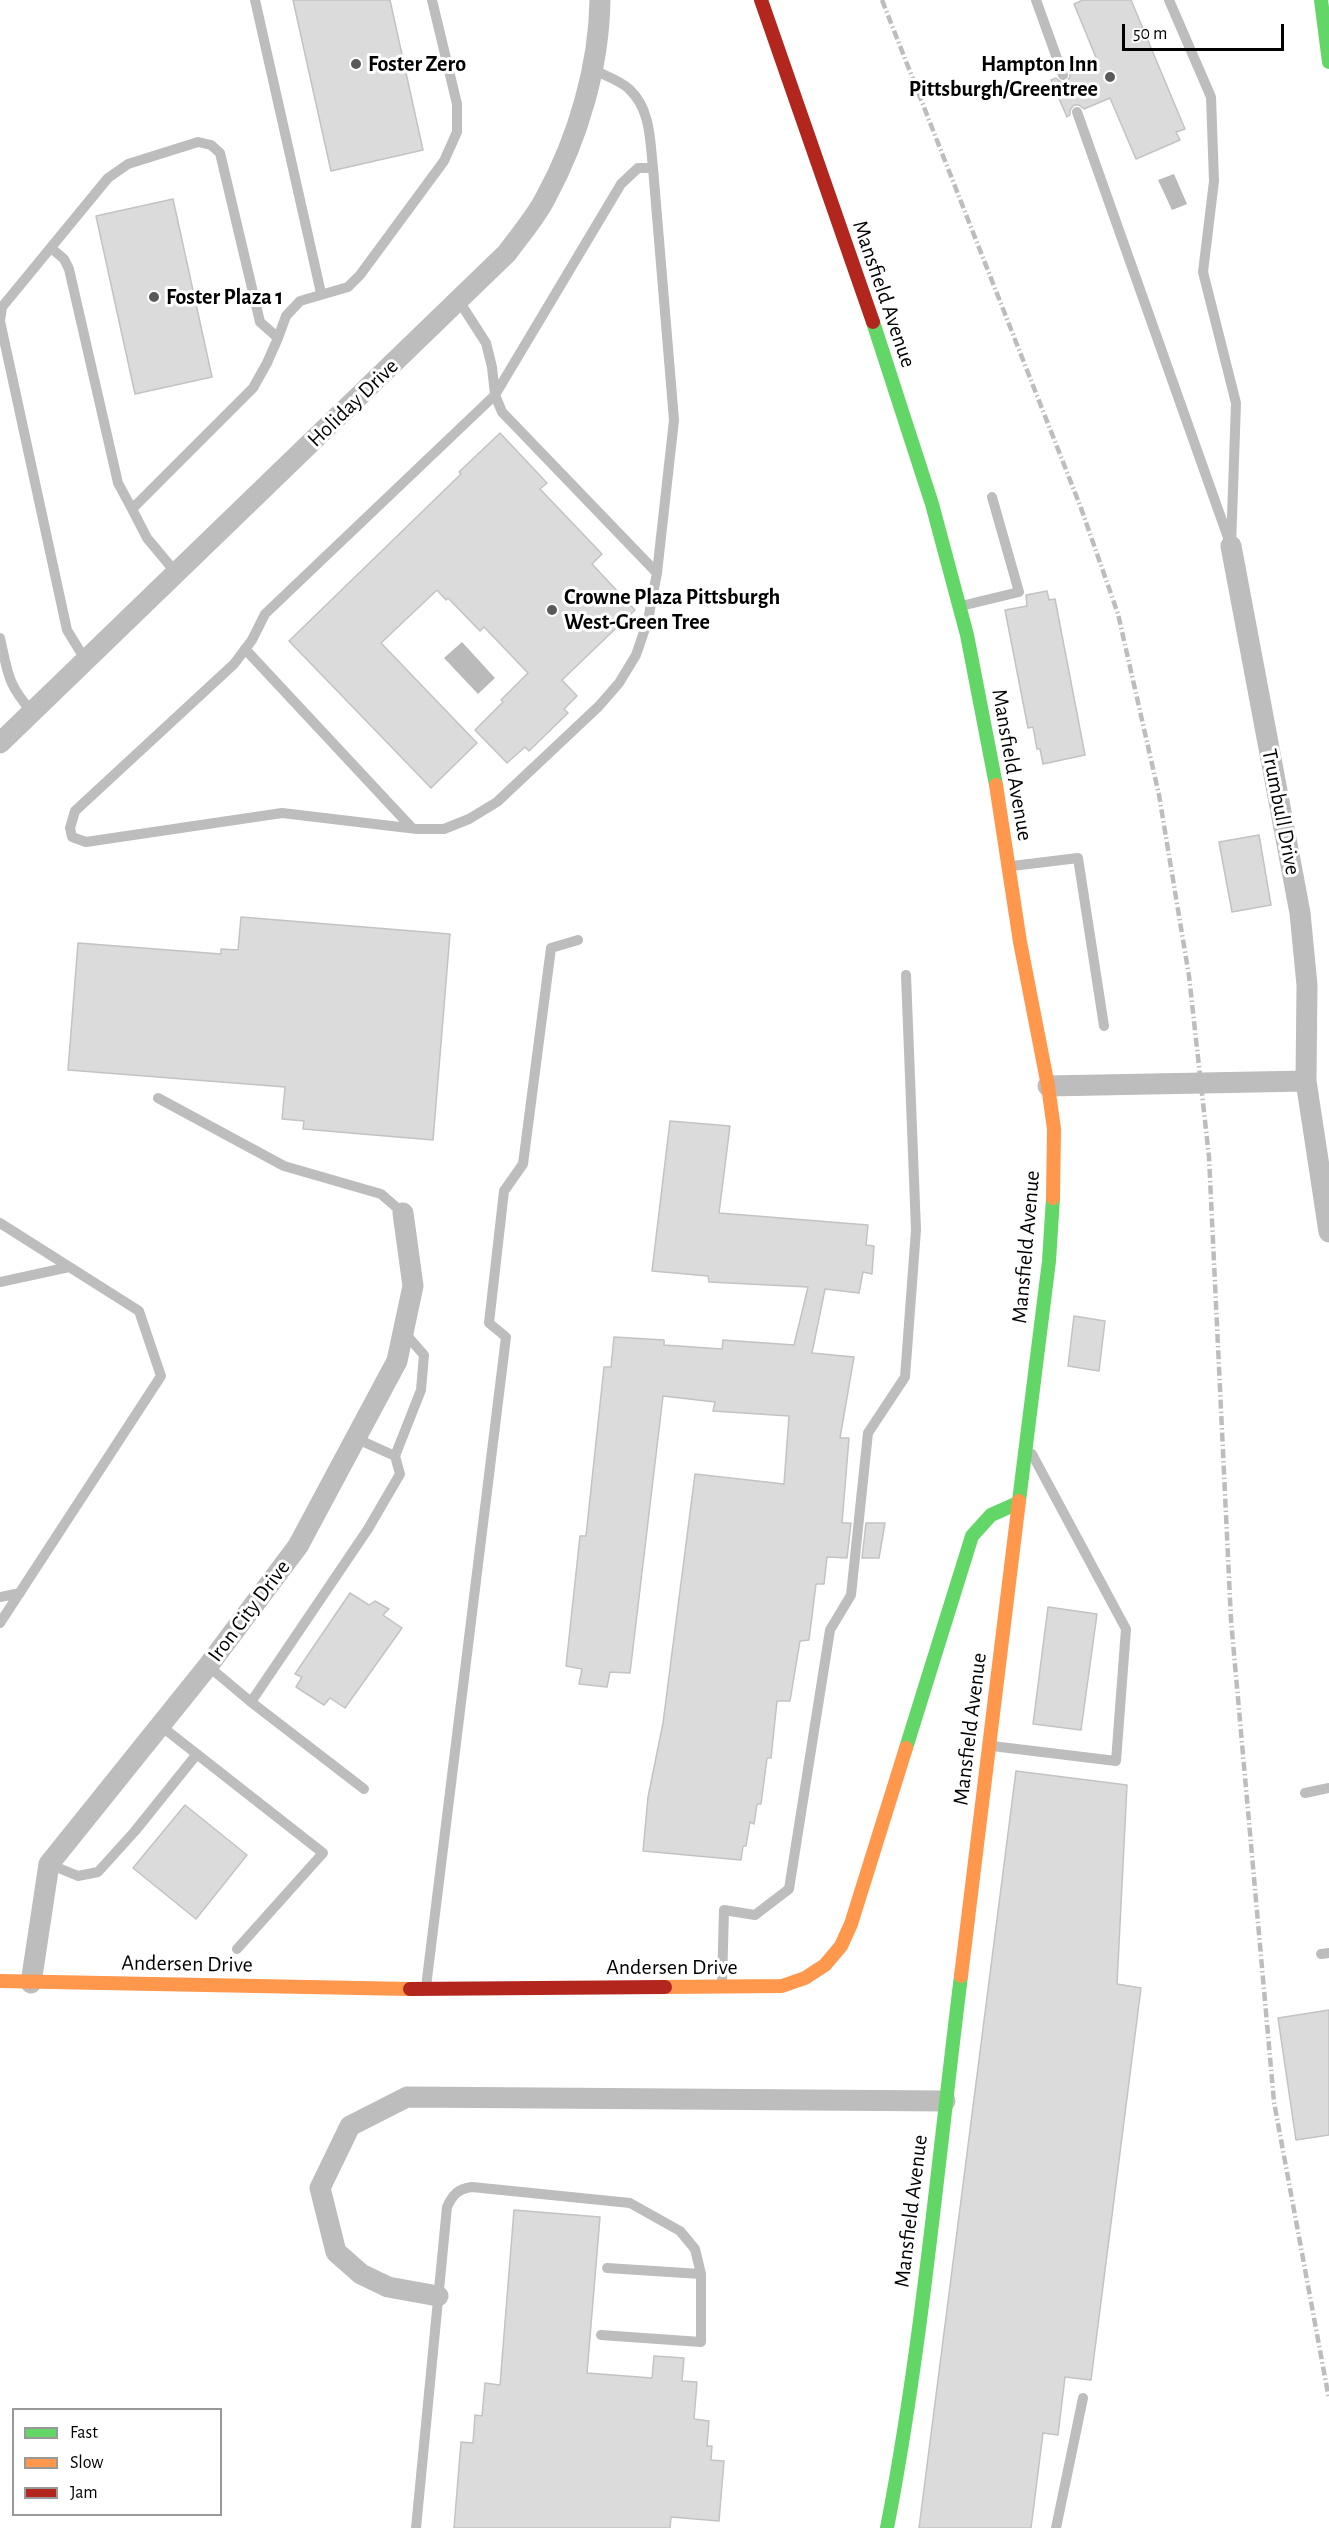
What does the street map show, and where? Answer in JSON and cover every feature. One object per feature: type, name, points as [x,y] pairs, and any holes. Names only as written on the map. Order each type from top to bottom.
[{"type":"main road","name":"Mansfield Avenue","points":[[761,0],[897,393],[932,504],[960,606],[992,768],[1020,942],[1054,1129],[1054,1202],[1026,1442],[909,2401],[887,2528]]},
{"type":"main road","points":[[1322,0],[1329,62]]},
{"type":"main road","name":"Andersen Drive","points":[[0,1981],[425,1989],[722,1988],[782,1986],[805,1978],[825,1965],[840,1946],[861,1897],[972,1536],[980,1522],[992,1511],[1018,1503]]},
{"type":"street","name":"Holiday Drive","points":[[0,743],[177,575],[507,254],[546,198],[575,133],[592,69],[600,0]]},
{"type":"street","name":"Trumbull Drive","points":[[1231,546],[1300,913],[1307,985],[1306,1081],[1329,1232]]},
{"type":"street","points":[[1048,1086],[1306,1081]]},
{"type":"street","name":"Iron City Drive","points":[[49,1864],[208,1666],[298,1546],[396,1360],[414,1286],[403,1213]]},
{"type":"street","points":[[31,1983],[49,1864]]},
{"type":"street","points":[[438,2296],[388,2287],[361,2274],[336,2252],[320,2188],[350,2127],[407,2097],[945,2101]]},
{"type":"lane","points":[[255,0],[321,293]]},
{"type":"lane","points":[[132,509],[253,388],[267,363],[286,316],[300,301],[348,287],[360,276],[444,161],[457,132],[457,104],[432,0]]},
{"type":"lane","points":[[1036,0],[1063,75]]},
{"type":"lane","points":[[1169,0],[1211,97],[1214,181],[1203,272],[1236,403],[1231,546]]},
{"type":"lane","points":[[592,69],[629,88],[644,107],[653,168],[674,420],[657,573],[648,620],[636,656],[619,683],[599,706],[497,802],[469,819],[444,829],[412,828],[282,813],[86,842],[72,837],[70,828],[75,811],[234,664],[265,614],[495,395],[621,184],[639,168],[653,168]]},
{"type":"lane","points":[[1077,112],[1231,546]]},
{"type":"lane","points":[[86,661],[67,630],[0,321],[2,307],[108,178],[128,164],[198,142],[212,145],[220,153],[260,322],[278,338]]},
{"type":"lane","points":[[51,248],[64,260],[69,269],[118,483],[147,538],[177,575]]},
{"type":"lane","points":[[459,301],[486,343],[492,367],[495,395],[502,412],[657,573]]},
{"type":"lane","points":[[960,606],[1018,592],[992,497]]},
{"type":"lane","points":[[0,638],[9,680],[15,694],[32,712]]},
{"type":"lane","points":[[245,649],[412,828]]},
{"type":"lane","points":[[1009,867],[1078,858],[1104,1026]]},
{"type":"lane","points":[[425,1989],[506,1337],[489,1323],[504,1191],[523,1164],[551,948],[578,940]]},
{"type":"lane","points":[[722,1988],[724,1910],[755,1915],[789,1890],[830,1630],[851,1594],[868,1433],[905,1377],[916,1230],[906,975]]},
{"type":"lane","points":[[158,1098],[284,1166],[381,1194],[403,1213]]},
{"type":"lane","points":[[0,1223],[139,1311],[161,1376],[0,1623]]},
{"type":"lane","points":[[0,1282],[69,1267]]},
{"type":"lane","points":[[251,1702],[368,1529],[400,1474],[395,1456],[421,1390],[424,1355],[403,1331]]},
{"type":"lane","points":[[355,1438],[395,1456]]},
{"type":"lane","points":[[989,1745],[1116,1761],[1126,1629],[1026,1442]]},
{"type":"lane","points":[[0,1597],[20,1593]]},
{"type":"lane","points":[[208,1666],[364,1789]]},
{"type":"lane","points":[[160,1726],[323,1853],[237,1949]]},
{"type":"lane","points":[[49,1864],[78,1876],[98,1872],[135,1831],[197,1754]]},
{"type":"lane","points":[[1305,1793],[1329,1788]]},
{"type":"lane","points":[[416,2528],[447,2207],[452,2195],[472,2187],[630,2204],[680,2231],[695,2249],[701,2274],[701,2342],[601,2335]]},
{"type":"lane","points":[[607,2268],[701,2274]]},
{"type":"lane","points":[[1056,2528],[1083,2398]]},
{"type":"shaded area","points":[[1174,174],[1187,204],[1172,210],[1158,180]]},
{"type":"shaded area","points":[[462,642],[495,678],[478,694],[444,658]]},
{"type":"building","name":"Foster Zero","points":[[293,0],[390,0],[423,150],[331,171]]},
{"type":"building","name":"Hampton Inn Pittsburgh/Greentree","points":[[1083,0],[1131,0],[1185,129],[1176,132],[1180,140],[1136,159],[1110,98],[1084,109],[1079,105],[1074,105],[1067,117],[1051,80],[1056,78],[1061,82],[1066,82],[1070,77],[1070,72],[1097,60],[1074,4]]},
{"type":"building","name":"Foster Plaza 1","points":[[173,199],[212,377],[135,394],[96,216]]},
{"type":"building","name":"Crowne Plaza Pittsburgh West-Green Tree","points":[[500,433],[547,483],[540,489],[602,554],[592,564],[635,610],[562,680],[577,696],[564,709],[568,713],[529,751],[525,747],[507,763],[475,730],[528,673],[484,627],[480,631],[448,598],[446,600],[437,590],[381,643],[477,743],[431,788],[289,641],[461,474],[459,472]]},
{"type":"building","points":[[1047,591],[1049,600],[1055,599],[1085,755],[1043,764],[1040,749],[1037,749],[1033,727],[1028,728],[1005,610],[1027,606],[1026,595]]},
{"type":"building","points":[[1259,835],[1271,905],[1232,912],[1219,842]]},
{"type":"building","points":[[241,917],[450,934],[433,1140],[303,1129],[304,1121],[282,1119],[285,1087],[68,1070],[78,943],[221,954],[221,949],[238,950]]},
{"type":"building","points":[[670,1121],[730,1126],[719,1213],[868,1225],[866,1245],[874,1246],[872,1274],[863,1272],[859,1293],[825,1289],[812,1353],[854,1357],[840,1438],[849,1438],[842,1523],[851,1523],[847,1558],[827,1557],[824,1584],[816,1584],[809,1640],[800,1641],[790,1701],[777,1701],[771,1758],[767,1758],[761,1804],[757,1804],[754,1824],[750,1822],[741,1860],[643,1851],[648,1797],[663,1723],[695,1474],[784,1484],[789,1416],[713,1411],[715,1402],[663,1396],[630,1673],[610,1672],[607,1687],[579,1684],[582,1669],[566,1666],[580,1536],[586,1536],[604,1367],[611,1367],[614,1337],[664,1340],[664,1345],[722,1349],[723,1340],[794,1345],[808,1287],[709,1282],[708,1276],[652,1271]]},
{"type":"building","points":[[1074,1316],[1105,1321],[1099,1371],[1068,1366]]},
{"type":"building","points":[[866,1523],[885,1523],[879,1558],[862,1558]]},
{"type":"building","points":[[350,1593],[369,1605],[375,1601],[389,1609],[383,1615],[402,1628],[345,1708],[330,1698],[324,1705],[296,1687],[302,1677],[295,1674]]},
{"type":"building","points":[[1048,1607],[1097,1614],[1081,1730],[1033,1724]]},
{"type":"building","points":[[1016,1771],[1127,1785],[1117,1984],[1141,1988],[1091,2380],[1065,2377],[1058,2435],[1043,2433],[1031,2528],[919,2528]]},
{"type":"building","points":[[185,1805],[247,1855],[196,1919],[133,1868]]},
{"type":"building","points":[[1329,2010],[1329,2135],[1296,2140],[1278,2018]]},
{"type":"building","points":[[514,2210],[600,2217],[587,2373],[652,2378],[654,2356],[684,2358],[682,2381],[697,2382],[694,2419],[709,2421],[707,2446],[712,2446],[711,2460],[724,2461],[719,2521],[671,2517],[670,2528],[454,2528],[461,2442],[473,2443],[475,2415],[482,2416],[485,2383],[500,2385]]},
{"type":"railway","points":[[882,0],[1081,508],[1118,614],[1159,795],[1189,976],[1209,1157],[1231,1620],[1274,2102],[1329,2399]]},
{"type":"traffic: fast","points":[[1321,0],[1329,62]]},
{"type":"traffic: fast","points":[[873,322],[932,504],[967,635],[996,785]]},
{"type":"traffic: fast","points":[[1019,1501],[1049,1261],[1053,1198]]},
{"type":"traffic: fast","points":[[906,1748],[972,1536],[991,1515],[1018,1503]]},
{"type":"traffic: fast","points":[[887,2528],[920,2322],[961,1976]]},
{"type":"traffic: slow","points":[[996,785],[1020,942],[1054,1129],[1053,1198]]},
{"type":"traffic: slow","points":[[961,1976],[1019,1501]]},
{"type":"traffic: slow","points":[[665,1987],[782,1986],[805,1978],[825,1965],[841,1946],[851,1924],[906,1748]]},
{"type":"traffic: slow","points":[[0,1981],[410,1989]]},
{"type":"traffic: jam","points":[[761,0],[873,322]]},
{"type":"traffic: jam","points":[[410,1989],[665,1987]]},
{"type":"place","name":"Foster Zero","points":[[356,64]]},
{"type":"place","name":"Hampton Inn Pittsburgh/Greentree","points":[[1110,77]]},
{"type":"place","name":"Foster Plaza 1","points":[[154,297]]},
{"type":"place","name":"Crowne Plaza Pittsburgh West-Green Tree","points":[[552,610]]}]
